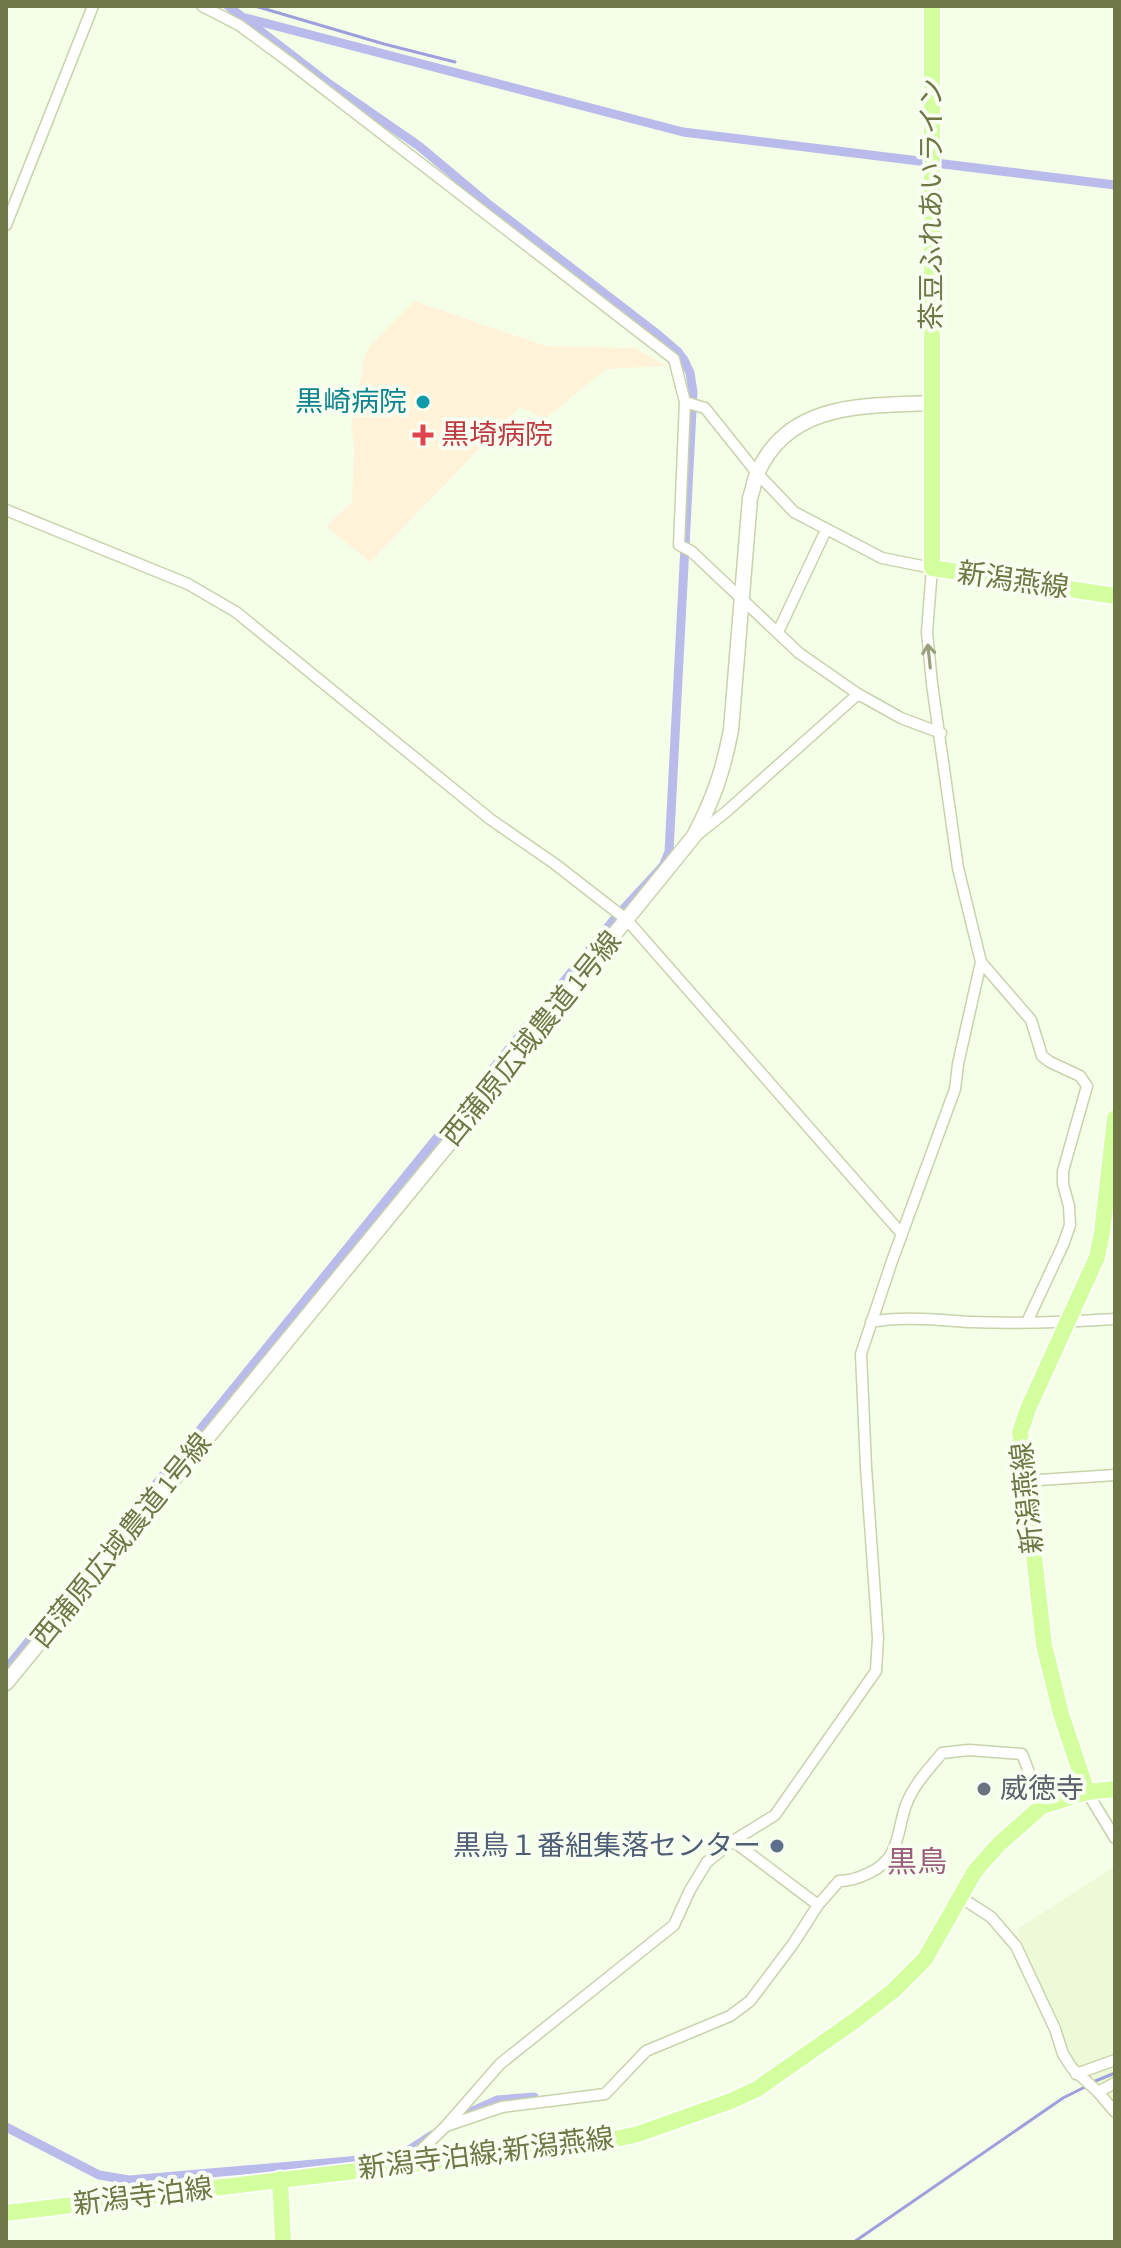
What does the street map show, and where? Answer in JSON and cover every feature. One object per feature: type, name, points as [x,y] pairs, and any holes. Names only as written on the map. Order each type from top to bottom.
[{"type":"main road","name":"茶豆ふれあいライン","points":[[932,6],[932,403]]},
{"type":"main road","name":"新潟燕線","points":[[932,403],[932,568],[1115,596]]},
{"type":"main road","name":"新潟燕線","points":[[1087,1792],[1050,1677],[1044,1645],[1020,1432],[1097,1257],[1115,1118]]},
{"type":"main road","points":[[1087,1792],[1115,1789]]},
{"type":"main road","name":"新潟寺泊線;新潟燕線","points":[[280,2179],[613,2141],[731,2101],[757,2089],[857,2019],[893,1991],[925,1959],[975,1871],[999,1844],[1042,1806],[1087,1792]]},
{"type":"main road","points":[[280,2179],[283,2242]]},
{"type":"main road","name":"新潟寺泊線","points":[[6,2213],[280,2179]]},
{"type":"street","points":[[6,225],[93,6]]},
{"type":"street","points":[[202,6],[239,25],[288,61],[674,359],[685,402],[679,545],[691,551],[799,653],[858,694],[901,718],[941,733]]},
{"type":"street","points":[[413,2164],[418,2153],[505,2061],[674,1925],[707,1862],[733,1841],[775,1815],[876,1671],[878,1638],[861,1354],[955,1089],[981,962],[958,868],[932,684],[927,632],[932,568],[882,558],[794,512],[757,473],[705,408],[685,402]]},
{"type":"street","name":"西蒲原広域農道 1号線","points":[[6,1683],[469,1119],[489,1089],[694,836],[724,767],[731,730],[750,498],[757,473],[771,450],[807,420],[835,410],[932,403]]},
{"type":"street","points":[[6,510],[188,584],[236,612],[490,819],[627,920],[902,1234]]},
{"type":"street","points":[[778,632],[826,530]]},
{"type":"street","points":[[694,836],[727,811],[858,694]]},
{"type":"street","points":[[981,962],[1031,1020],[1042,1056],[1080,1076],[1087,1086],[1063,1171],[1070,1225],[1027,1322]]},
{"type":"street","points":[[871,1322],[924,1319],[1067,1322],[1115,1319]]},
{"type":"street","points":[[1024,1481],[1115,1475]]},
{"type":"street","points":[[445,2127],[502,2107],[605,2094],[646,2051],[730,2016],[750,2001],[818,1905],[839,1881],[854,1881],[884,1866],[895,1846],[907,1804],[918,1782],[942,1753],[969,1750],[1022,1754],[1042,1806]]},
{"type":"street","points":[[1087,1792],[1115,1838]]},
{"type":"street","points":[[733,1841],[818,1905]]},
{"type":"street","points":[[960,1897],[991,1917],[1016,1946],[1055,2029],[1063,2054],[1079,2076],[1115,2112]]},
{"type":"street","points":[[1079,2076],[1115,2060]]},
{"type":"street","points":[[1096,2090],[1115,2083]]},
{"type":"shaded area","name":"黒埼病院","points":[[414,301],[546,346],[636,348],[666,366],[606,369],[545,419],[520,407],[370,562],[326,526],[352,502],[354,447],[351,424],[364,358],[368,348]]},
{"type":"shaded area","points":[[1115,1866],[1115,2110],[1074,2062],[1016,1930]]},
{"type":"waterway","points":[[6,1669],[616,917],[663,866],[669,852],[693,392],[684,360],[656,333],[487,203],[419,146],[328,83],[228,6]]},
{"type":"waterway","points":[[255,6],[455,62]]},
{"type":"waterway","points":[[246,18],[683,132],[1115,185]]},
{"type":"waterway","points":[[1093,2082],[1115,2073]]},
{"type":"waterway","points":[[854,2242],[1063,2098],[1087,2086]]},
{"type":"waterway","points":[[457,2118],[497,2100],[534,2097]]},
{"type":"waterway","points":[[6,2127],[99,2175],[129,2180],[394,2157],[432,2135]]},
{"type":"place","name":"黒崎病院","points":[[423,402]]},
{"type":"place","name":"黒埼病院","points":[[423,435]]},
{"type":"place","name":"威徳寺","points":[[984,1789]]},
{"type":"place","name":"黒鳥１番組集落センター","points":[[777,1846]]},
{"type":"district","name":"黒鳥","points":[[917,1863]]}]
